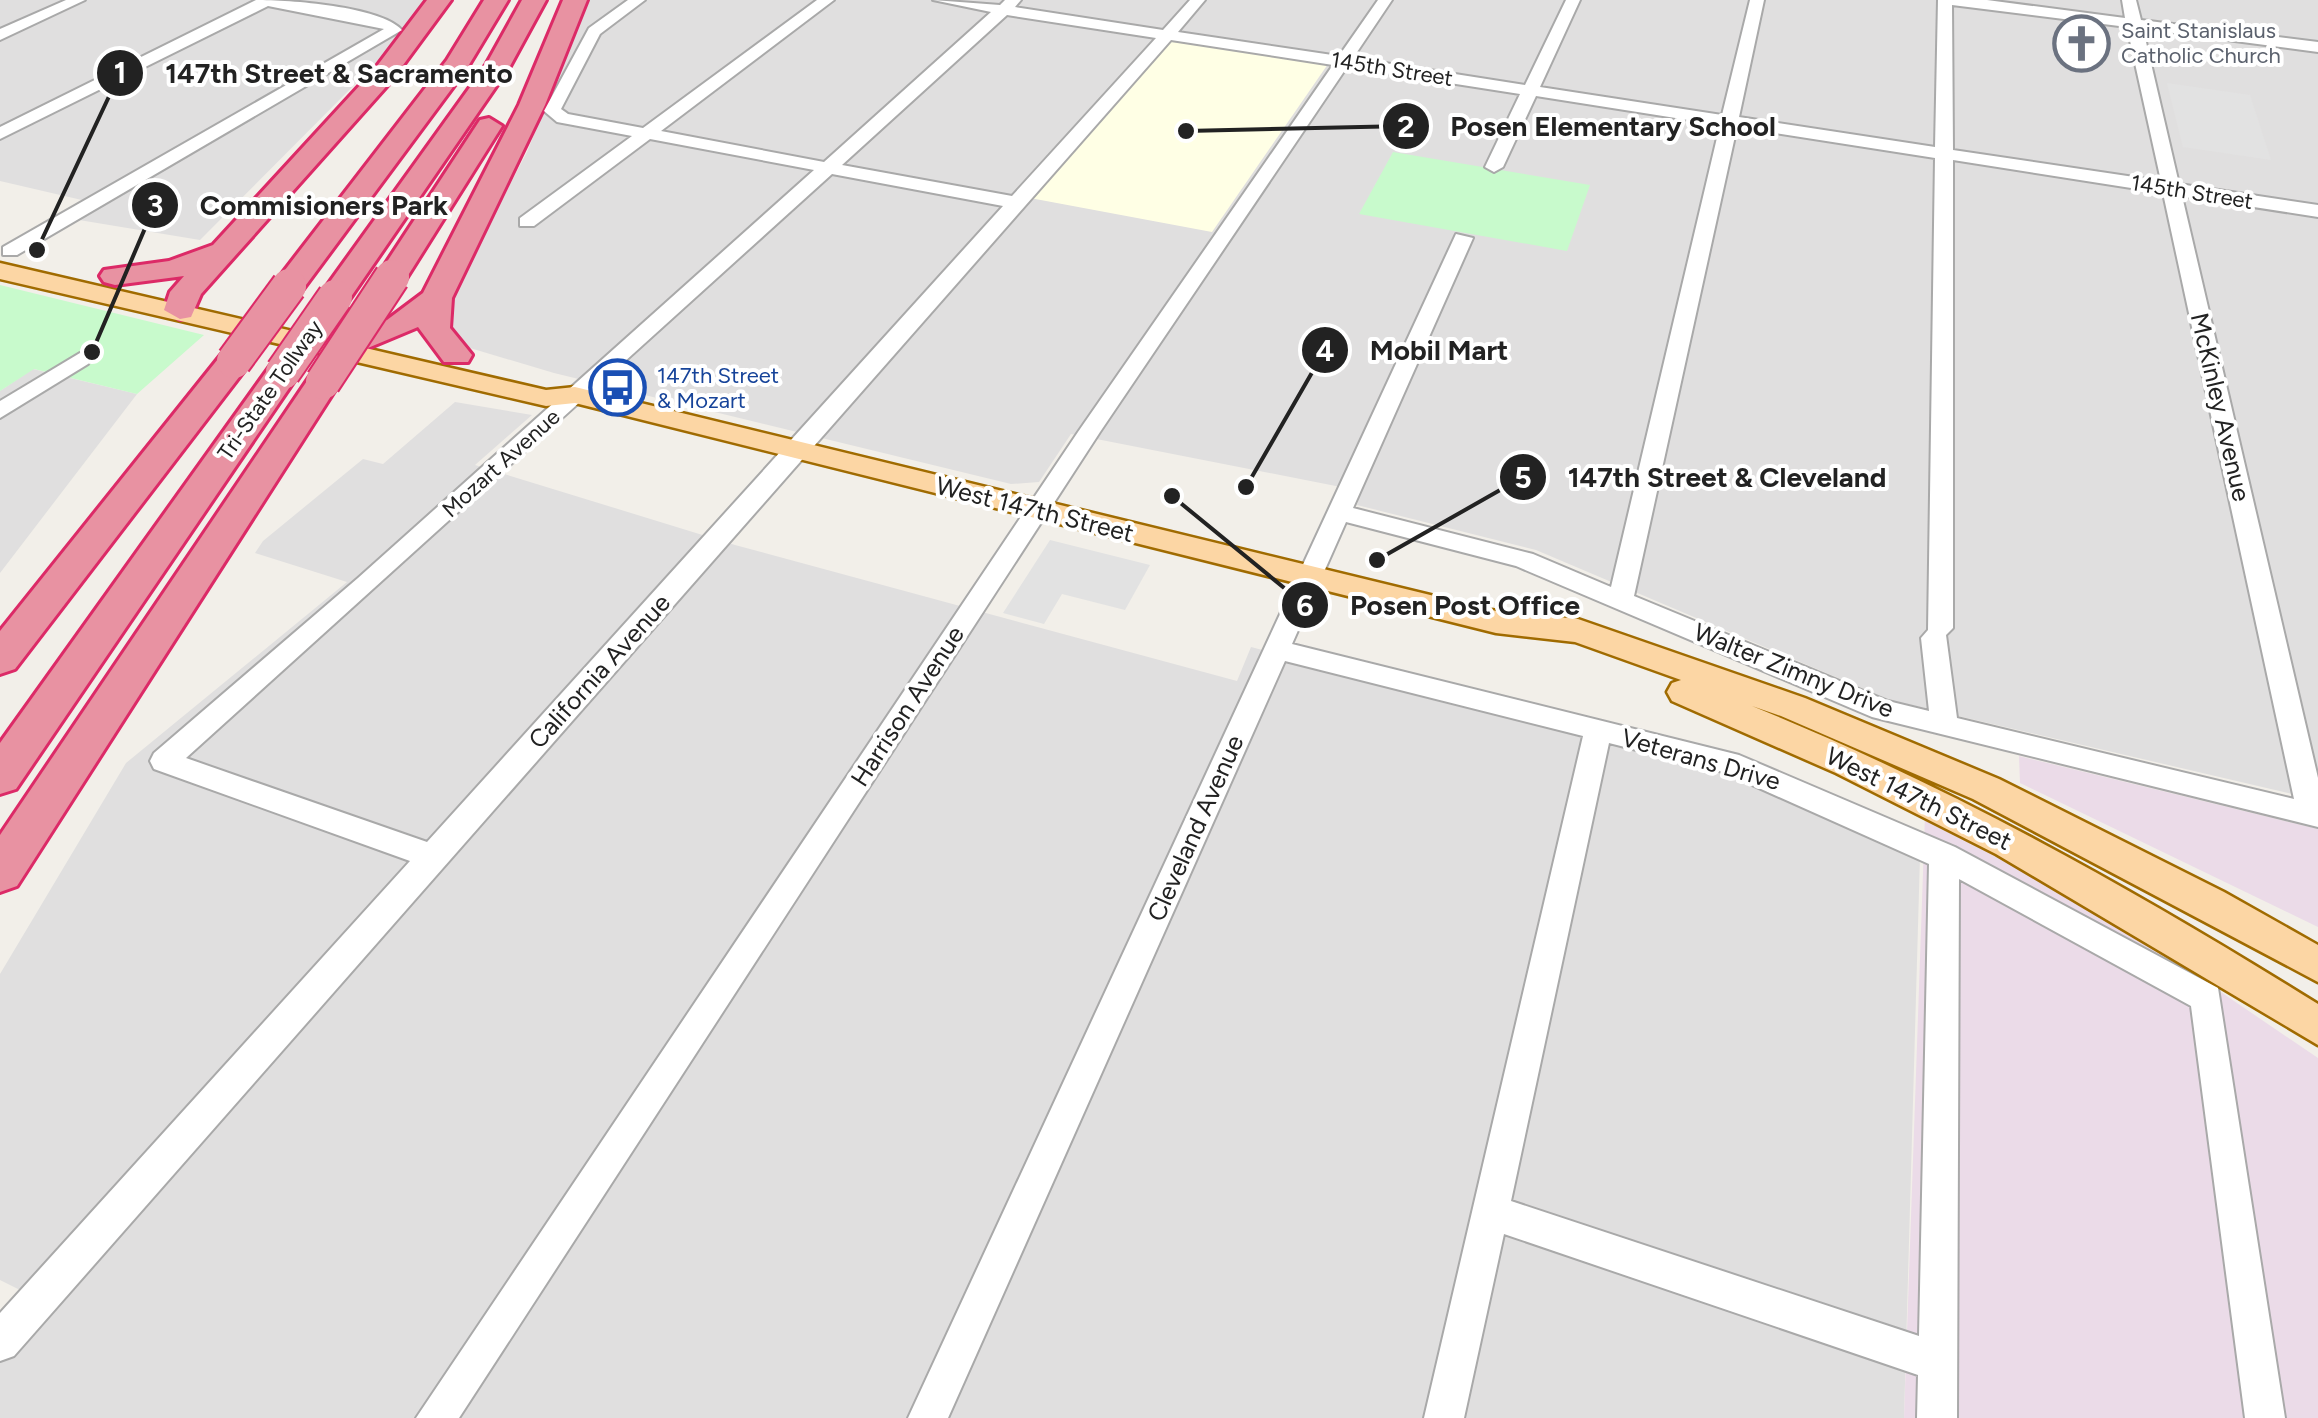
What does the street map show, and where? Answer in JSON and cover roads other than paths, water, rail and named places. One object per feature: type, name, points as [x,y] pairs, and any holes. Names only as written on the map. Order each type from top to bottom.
[{"type":"highway","points":[[183,301],[228,244],[383,75],[439,0]]},
{"type":"highway","name":"Tri-State Tollway","points":[[0,659],[234,362],[458,63],[496,0]]},
{"type":"highway","name":"Tri-State Tollway","points":[[0,777],[498,66],[534,0]]},
{"type":"highway","points":[[0,873],[392,277],[524,69],[561,0]]},
{"type":"highway","points":[[456,355],[434,330],[436,298],[532,106],[575,0]]},
{"type":"highway","points":[[115,276],[175,269],[228,244]]},
{"type":"highway","points":[[331,365],[376,335],[409,321],[436,298]]},
{"type":"highway","points":[[0,906],[15,882],[50,798]]},
{"type":"main road","name":"West 147th Street","points":[[3,257],[115,276],[331,365],[546,398],[575,396],[1496,622],[1578,631],[1793,707],[1986,790],[2210,903],[2318,965]]},
{"type":"main road","name":"West 147th Street","points":[[3,257],[183,301],[376,335],[559,379],[575,396]]},
{"type":"main road","name":"West 147th Street","points":[[1496,622],[1772,727],[1926,798],[2080,880],[2318,1026]]},
{"type":"street","points":[[0,35],[78,0]]},
{"type":"street","points":[[0,134],[267,0],[385,22],[394,30],[3,257]]},
{"type":"street","points":[[638,0],[594,32],[552,111],[563,118],[1017,202]]},
{"type":"street","points":[[527,222],[827,0]]},
{"type":"street","name":"145th Street","points":[[940,0],[1008,5],[1167,35],[2318,211]]},
{"type":"street","name":"California Avenue","points":[[0,1342],[1198,0]]},
{"type":"street","name":"Harrison Avenue","points":[[436,1418],[1037,510],[1384,0]]},
{"type":"street","points":[[1494,167],[1573,0]]},
{"type":"street","points":[[1621,599],[1757,0]]},
{"type":"street","points":[[1944,725],[1938,633],[1949,0],[2318,48]]},
{"type":"street","name":"McKinley Avenue","points":[[2129,0],[2315,816]]},
{"type":"street","name":"Mozart Avenue","points":[[433,857],[164,761],[831,168],[1008,5]]},
{"type":"street","name":"Cleveland Avenue","points":[[928,1418],[1463,238]]},
{"type":"street","points":[[0,411],[80,359]]},
{"type":"street","name":"Walter Zimny Drive","points":[[1338,512],[1524,560],[1882,710],[2315,816]]},
{"type":"street","name":"Veterans Drive","points":[[1276,649],[1729,763],[1791,785],[1944,856],[2206,998],[2265,1418]]},
{"type":"street","points":[[1444,1418],[1598,730]]},
{"type":"street","points":[[1937,1418],[1944,856]]},
{"type":"street","points":[[1491,1212],[1938,1362]]},
{"type":"place","name":"Saint Stanislaus Catholic Church","points":[[2082,43]]},
{"type":"place","name":"Posen Elementary School","points":[[1186,131]]},
{"type":"place","name":"147th Street & Sacramento","points":[[37,250]]},
{"type":"place","name":"Commisioners Park","points":[[92,352]]},
{"type":"place","name":"147th Street & Mozart","points":[[618,388]]},
{"type":"place","name":"Mobil Mart","points":[[1246,487]]},
{"type":"place","name":"Posen Post Office","points":[[1172,496]]},
{"type":"place","name":"147th Street & Cleveland","points":[[1377,560]]}]
